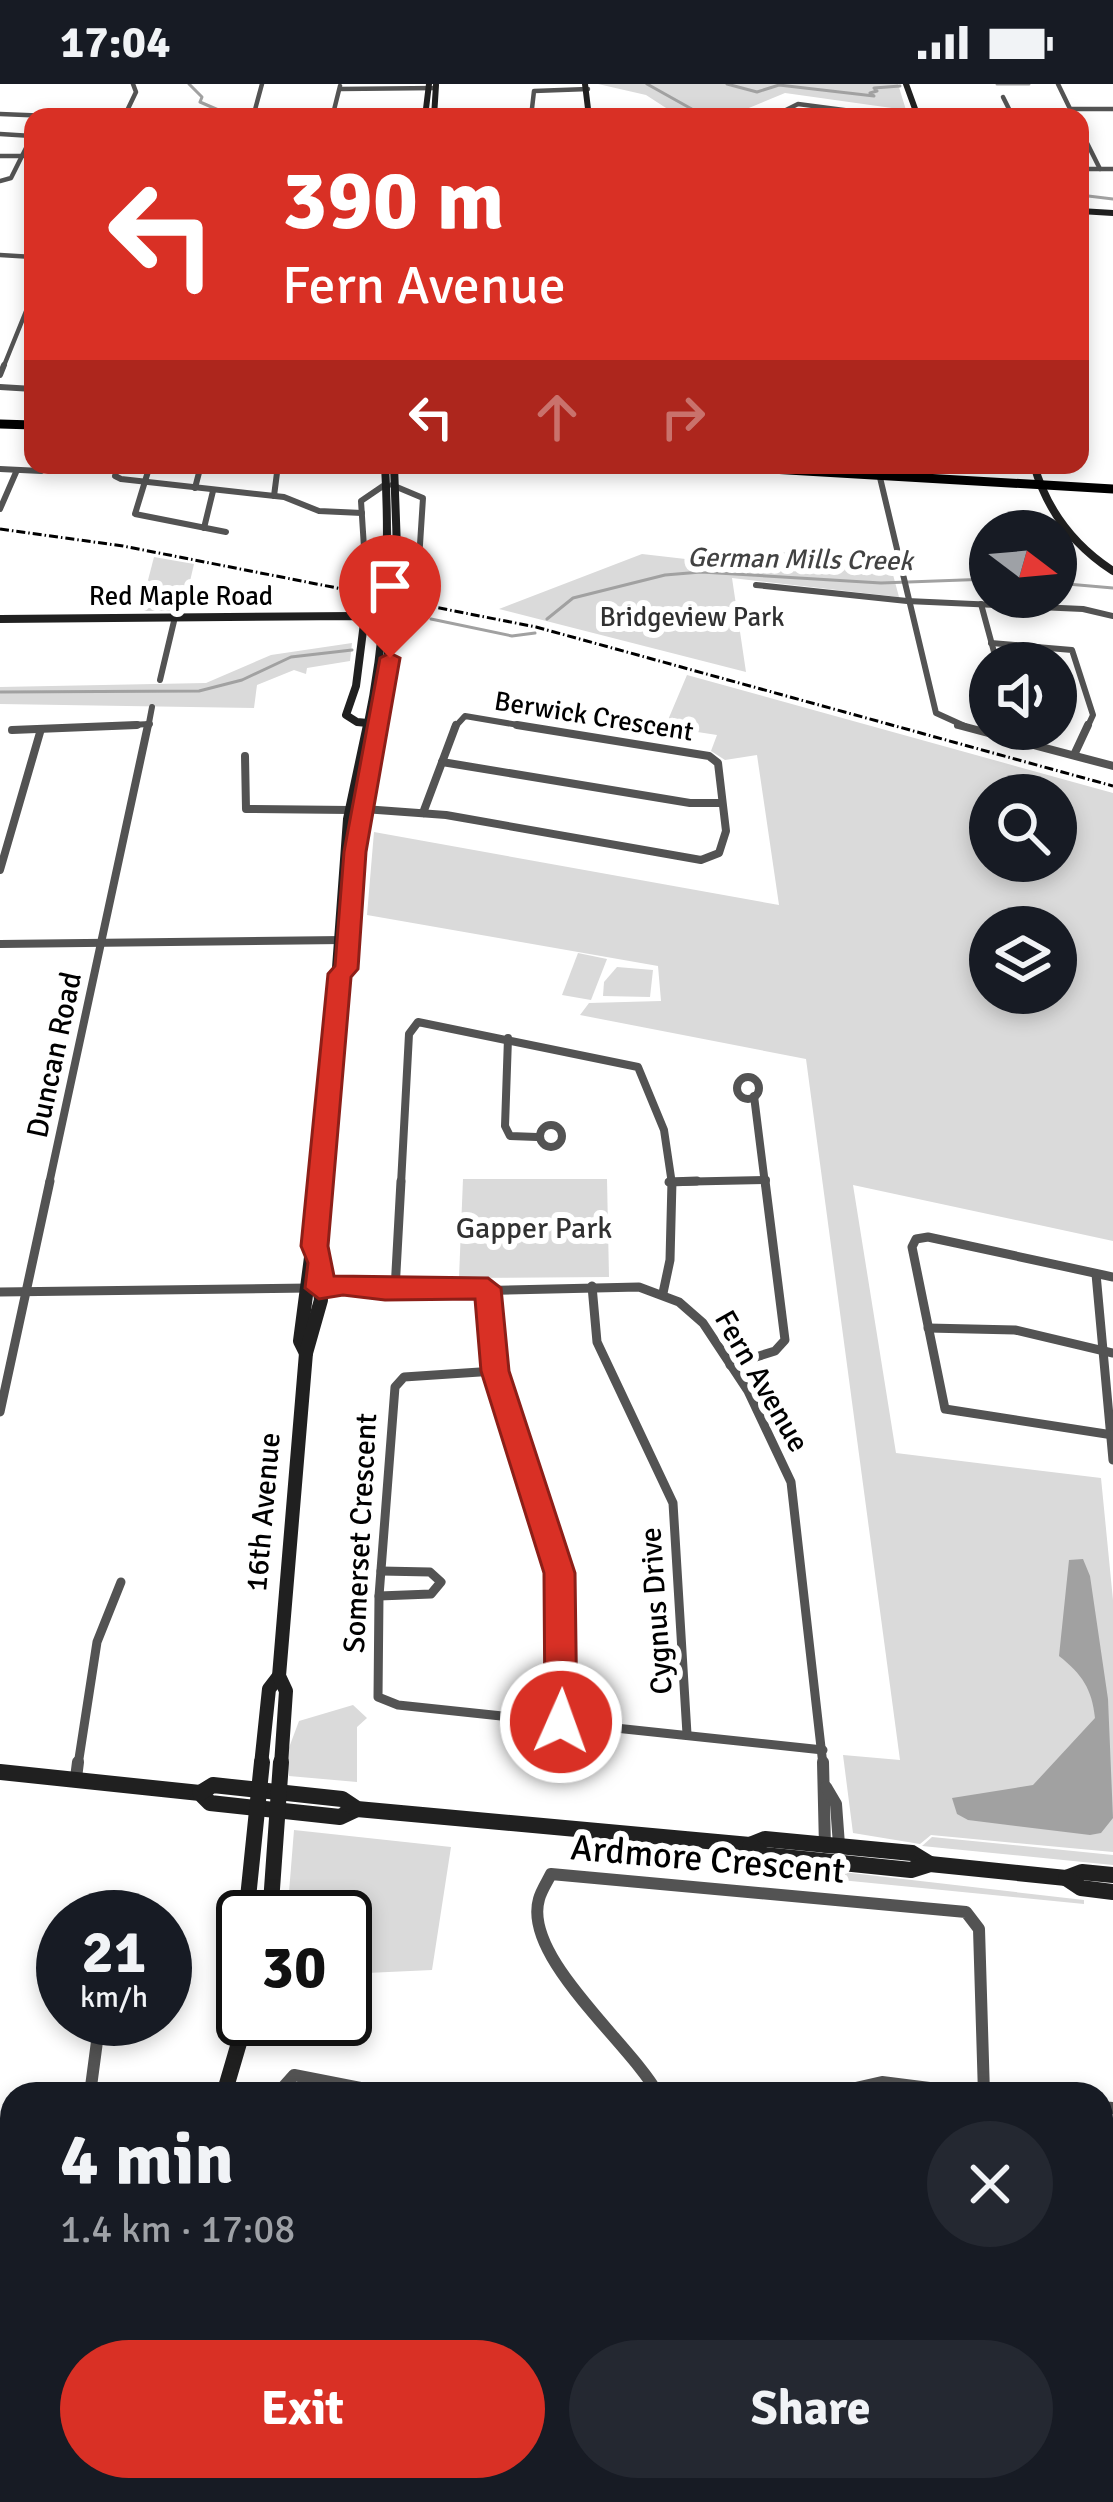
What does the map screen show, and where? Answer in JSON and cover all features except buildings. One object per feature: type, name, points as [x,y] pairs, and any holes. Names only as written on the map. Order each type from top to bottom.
[{"type":"main road","name":"16th Avenue","points":[[271,1890],[286,1691],[279,1676],[306,1353],[315,1339],[321,1263],[315,1246],[340,974],[347,969],[343,940],[355,810],[375,723],[390,612],[393,566],[386,474]]},
{"type":"main road","name":"16th Avenue","points":[[387,486],[391,474]]},
{"type":"main road","points":[[987,474],[1113,485]]},
{"type":"main road","points":[[1041,476],[1070,538],[1113,569]]},
{"type":"main road","name":"Red Maple Road","points":[[0,619],[362,618],[358,675],[346,715],[357,722],[375,723]]},
{"type":"main road","name":"16th Avenue","points":[[248,1890],[269,1689],[279,1676]]},
{"type":"main road","points":[[0,1772],[200,1793],[213,1785],[277,1791],[342,1799],[357,1809],[750,1845],[764,1855],[832,1853],[911,1870],[930,1864],[1066,1878],[1082,1888],[1113,1892]]},
{"type":"main road","points":[[200,1793],[209,1803],[340,1817],[357,1809]]},
{"type":"main road","points":[[1066,1878],[1082,1872],[1113,1875]]},
{"type":"main road","points":[[228,2082],[238,2046]]},
{"type":"street","points":[[340,86],[432,86]]},
{"type":"street","points":[[532,108],[534,91],[586,87]]},
{"type":"street","points":[[1003,97],[1008,108]]},
{"type":"street","points":[[790,108],[798,104],[828,108]]},
{"type":"street","points":[[1089,147],[1100,169]]},
{"type":"street","points":[[0,181],[11,178],[24,151]]},
{"type":"street","points":[[0,156],[22,155]]},
{"type":"street","points":[[1089,169],[1113,170]]},
{"type":"street","points":[[0,375],[24,316]]},
{"type":"street","points":[[0,469],[24,470]]},
{"type":"street","points":[[0,509],[17,470]]},
{"type":"street","points":[[117,474],[117,478],[144,482],[274,496],[329,513],[362,513]]},
{"type":"street","points":[[135,514],[147,474]]},
{"type":"street","points":[[195,488],[199,474]]},
{"type":"street","points":[[274,496],[277,474]]},
{"type":"street","points":[[879,474],[937,713],[948,722],[969,726]]},
{"type":"street","points":[[387,486],[416,495],[423,504],[419,560],[406,572],[387,574],[365,566],[361,501],[387,486]]},
{"type":"street","points":[[204,528],[213,491]]},
{"type":"street","points":[[371,496],[389,504],[416,495]]},
{"type":"street","points":[[120,512],[226,532]]},
{"type":"street","points":[[756,585],[907,602],[969,604]]},
{"type":"street","points":[[1077,609],[1113,616]]},
{"type":"street","points":[[160,680],[175,617]]},
{"type":"street","points":[[1077,665],[1094,715],[1077,749]]},
{"type":"street","name":"Duncan Road","points":[[0,1412],[152,707]]},
{"type":"street","name":"Berwick Crescent","points":[[424,813],[436,790],[455,721],[473,717],[709,756],[718,764],[722,803]]},
{"type":"street","points":[[12,730],[150,724]]},
{"type":"street","points":[[0,870],[41,729]]},
{"type":"street","points":[[1057,750],[1113,766]]},
{"type":"street","points":[[1074,755],[1076,750]]},
{"type":"street","points":[[245,756],[245,809],[424,813],[701,860],[719,853],[726,831],[722,803],[689,803],[442,762]]},
{"type":"street","points":[[0,944],[343,940]]},
{"type":"street","points":[[0,1292],[318,1288],[341,1293],[592,1286],[662,1293],[672,1268],[665,1131],[638,1067],[424,1023],[410,1028],[390,1290]]},
{"type":"street","points":[[508,1038],[507,1132],[516,1138],[537,1137]]},
{"type":"street","points":[[730,1365],[775,1351],[785,1340],[754,1096]]},
{"type":"street","points":[[669,1181],[766,1180]]},
{"type":"street","points":[[1112,1435],[952,1414],[940,1398],[912,1247],[916,1239],[928,1237],[1113,1277]]},
{"type":"street","points":[[1096,1274],[1107,1352],[1113,1460]]},
{"type":"street","name":"Cygnus Drive","points":[[592,1286],[597,1342],[673,1503],[687,1734]]},
{"type":"street","points":[[488,1288],[495,1371],[560,1573],[561,1722]]},
{"type":"street","name":"Fern Avenue","points":[[662,1293],[695,1313],[775,1442],[791,1482],[832,1853]]},
{"type":"street","points":[[928,1328],[1015,1330],[1107,1352]]},
{"type":"street","name":"Somerset Crescent","points":[[495,1371],[398,1380],[391,1399],[376,1688],[386,1703],[823,1750]]},
{"type":"street","points":[[379,1596],[431,1594],[441,1582],[430,1572],[381,1571]]},
{"type":"street","points":[[76,1778],[97,1642],[121,1582]]},
{"type":"street","name":"Ardmore Crescent","points":[[652,2082],[546,1951],[538,1929],[537,1900],[551,1874],[949,1906],[966,1912],[975,1920],[981,2082]]},
{"type":"street","points":[[92,2082],[96,2046]]},
{"type":"street","points":[[288,2082],[294,2075],[330,2082]]},
{"type":"green space","points":[[598,84],[898,84],[905,108],[785,93],[749,108],[666,108],[646,95]]},
{"type":"green space","name":"Bridgeview Park","points":[[642,554],[772,569],[774,554],[888,556],[899,597],[732,578],[746,672],[499,609]]},
{"type":"green space","points":[[154,557],[194,564],[183,611],[140,611]]},
{"type":"green space","points":[[352,643],[350,661],[307,668],[306,674],[294,670],[257,685],[254,708],[0,704],[0,687],[206,683],[271,655]]},
{"type":"green space","points":[[687,675],[1044,774],[969,774],[969,882],[1077,882],[1077,783],[1113,793],[1113,1241],[853,1185],[896,1453],[1101,1478],[1113,1600],[1113,1852],[931,1835],[920,1844],[853,1833],[843,1755],[900,1760],[806,1059],[580,1015],[589,1003],[661,1001],[658,966],[367,915],[374,832],[779,905],[757,755],[725,760],[711,751],[717,735],[665,727]]},
{"type":"green space","points":[[578,953],[607,959],[591,1000],[562,995]]},
{"type":"green space","points":[[617,967],[653,970],[650,997],[603,996],[604,982]]},
{"type":"green space","name":"Gapper Park","points":[[463,1179],[607,1179],[609,1277],[459,1278]]},
{"type":"green space","points":[[353,1705],[367,1718],[357,1727],[357,1782],[289,1776],[287,1753],[299,1721]]},
{"type":"green space","points":[[294,1830],[451,1847],[432,1970],[372,1973],[372,1890],[289,1890]]},
{"type":"green space","points":[[932,1837],[1113,1855],[1113,1865],[922,1846]]},
{"type":"green space","points":[[790,1866],[1084,1900],[1084,1904],[790,1875]]},
{"type":"shaded area","points":[[1083,1559],[1090,1576],[1108,1699],[1113,1818],[1101,1833],[1090,1835],[968,1820],[957,1814],[952,1798],[1033,1785],[1095,1718],[1084,1683],[1059,1656],[1069,1560]]},
{"type":"waterway","points":[[189,84],[202,97],[200,102],[214,108]]},
{"type":"waterway","points":[[647,84],[690,108]]},
{"type":"waterway","points":[[727,84],[757,92],[779,85],[874,96],[870,93],[877,91],[874,88],[900,86]]},
{"type":"waterway","points":[[997,84],[1029,84]]},
{"type":"waterway","points":[[1089,196],[1113,199]]},
{"type":"waterway","name":"German Mills Creek","points":[[547,619],[573,598],[665,575],[701,572],[881,583],[969,580]]},
{"type":"waterway","name":"German Mills Creek","points":[[1077,585],[1113,588]]},
{"type":"waterway","name":"German Mills Creek","points":[[431,619],[512,636],[535,633]]},
{"type":"waterway","name":"German Mills Creek","points":[[0,692],[199,691],[242,680],[291,657],[352,650]]},
{"type":"railway","points":[[0,529],[123,546],[536,627],[1113,786]]},
{"type":"route","points":[[390,658],[355,852],[347,969],[340,974],[315,1246],[321,1263],[319,1288],[373,1284],[385,1290],[488,1288],[490,1353],[560,1573],[561,1722]]}]
